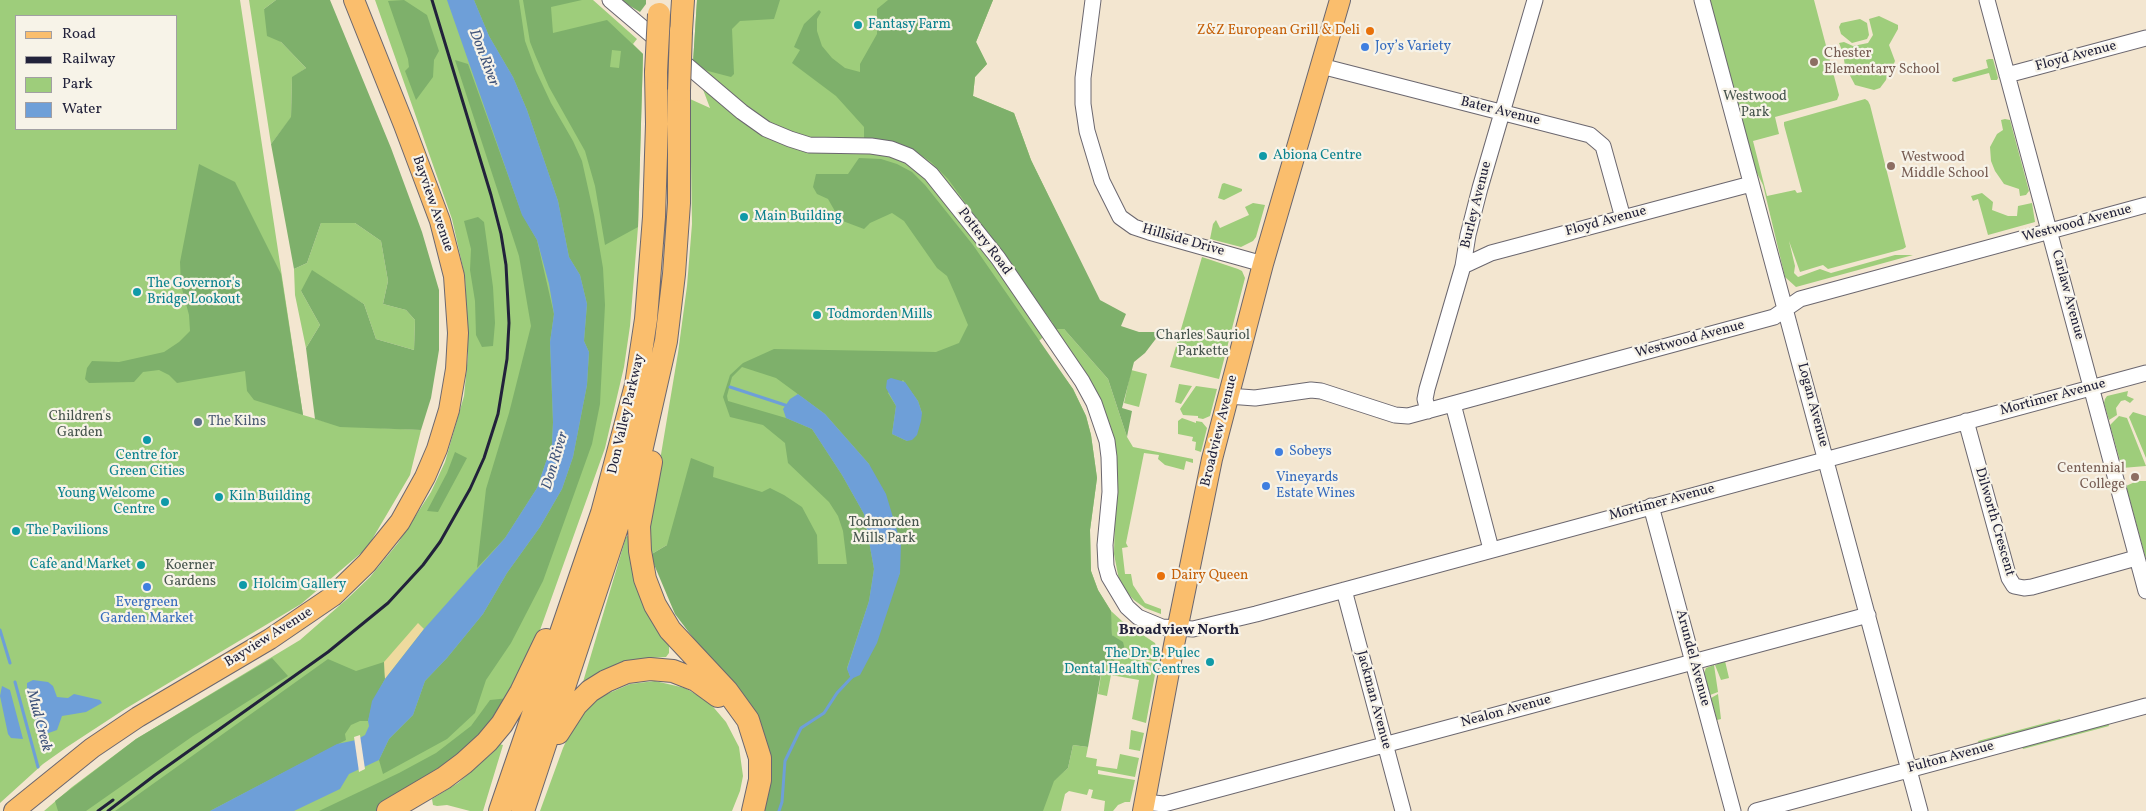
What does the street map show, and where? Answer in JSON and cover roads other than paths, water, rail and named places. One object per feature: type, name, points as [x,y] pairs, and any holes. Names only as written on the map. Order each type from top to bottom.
[{"type":"highway","name":"Don Valley Parkway","points":[[513,808],[538,766],[639,456],[666,341],[674,274],[679,203],[679,90],[683,0]]},
{"type":"highway","name":"Don Valley Parkway","points":[[513,808],[574,597],[602,513],[624,438],[642,352],[654,217],[659,7]]},
{"type":"highway","points":[[666,341],[667,370],[660,420],[639,526],[640,551],[645,579],[655,605],[670,630],[727,691],[748,720],[760,758],[760,780],[752,811]]},
{"type":"highway","points":[[388,811],[444,778],[464,764],[487,742],[511,709],[524,687],[540,649],[574,597]]},
{"type":"highway","points":[[538,766],[571,712],[582,698],[594,688],[617,676],[633,671],[650,669],[673,671],[696,680],[710,689],[731,710],[740,723],[748,746],[751,763],[749,789],[742,811]]},
{"type":"main road","name":"Bayview Avenue","points":[[14,811],[92,748],[138,717],[270,639],[333,596],[367,563],[400,522],[425,477],[437,449],[449,410],[456,369],[458,333],[454,276],[440,220],[354,0]]},
{"type":"main road","name":"Broadview Avenue","points":[[1143,807],[1199,519],[1228,396],[1263,264],[1340,0]]},
{"type":"street","name":"Pottery Road","points":[[610,0],[742,112],[766,129],[790,139],[809,144],[871,146],[891,149],[909,156],[930,174],[998,258],[1082,381],[1094,403],[1108,441],[1110,492],[1105,545],[1106,566],[1109,577],[1120,597],[1138,617],[1162,627],[1178,628]]},
{"type":"street","name":"Hillside Drive","points":[[1093,0],[1083,78],[1083,104],[1087,131],[1102,181],[1120,217],[1134,227],[1149,232],[1263,264]]},
{"type":"street","name":"Burley Avenue","points":[[1428,411],[1425,398],[1427,389],[1463,266],[1477,198],[1535,0]]},
{"type":"street","name":"Logan Avenue","points":[[1702,0],[1920,811]]},
{"type":"street","name":"Carlaw Avenue","points":[[1987,0],[2146,591]]},
{"type":"street","name":"Floyd Avenue","points":[[2007,75],[2146,38]]},
{"type":"street","name":"Bater Avenue","points":[[1321,66],[1590,136],[1598,140],[1606,154],[1623,218]]},
{"type":"street","name":"Floyd Avenue","points":[[1463,266],[1491,253],[1751,184]]},
{"type":"street","name":"Westwood Avenue","points":[[1228,396],[1255,398],[1311,390],[1321,391],[1402,416],[1428,411],[1774,317],[1800,299],[2146,205]]},
{"type":"street","name":"Mortimer Avenue","points":[[1178,628],[1193,629],[1344,590],[2146,373]]},
{"type":"street","points":[[1453,404],[1491,549]]},
{"type":"street","name":"Dilworth Crescent","points":[[1966,421],[2009,578],[2014,586],[2032,587],[2136,558]]},
{"type":"street","name":"Arundel Avenue","points":[[1651,506],[1733,811]]},
{"type":"street","name":"Jackman Avenue","points":[[1344,590],[1403,811]]},
{"type":"street","name":"Nealon Avenue","points":[[1143,807],[1164,804],[1868,615]]},
{"type":"street","name":"Fulton Avenue","points":[[1756,811],[2146,706]]},
{"type":"water","name":"Don River","points":[[447,0],[474,0],[489,36],[513,77],[527,110],[558,201],[569,257],[580,275],[587,304],[584,341],[589,352],[587,385],[573,457],[562,489],[540,527],[507,573],[483,614],[447,658],[425,681],[413,715],[389,739],[379,760],[349,774],[340,789],[294,811],[210,811],[337,744],[356,740],[365,735],[369,726],[368,721],[372,701],[385,679],[424,629],[505,538],[537,488],[552,444],[550,342],[554,314],[549,284],[537,240],[522,215]]},
{"type":"water","points":[[891,378],[905,382],[918,401],[922,413],[921,421],[917,435],[912,440],[907,441],[892,434],[896,406],[886,388],[887,380]]},
{"type":"water","points":[[798,394],[825,414],[869,464],[886,494],[901,544],[900,573],[877,643],[860,675],[851,679],[847,669],[869,601],[874,569],[864,514],[842,475],[812,429],[786,418],[783,409],[790,399]]},
{"type":"water","points":[[33,680],[48,682],[53,686],[57,697],[68,698],[74,694],[100,700],[102,703],[86,712],[62,716],[57,730],[40,736],[27,689],[27,683]]},
{"type":"water","points":[[2,686],[10,690],[23,739],[11,738],[8,734],[0,696]]},
{"type":"waterway","points":[[730,387],[788,406]]},
{"type":"waterway","name":"Mud Creek","points":[[0,630],[10,663]]},
{"type":"waterway","points":[[779,811],[782,802],[785,761],[801,728],[824,713],[837,693],[852,677]]},
{"type":"waterway","name":"Mud Creek","points":[[15,682],[38,767]]},
{"type":"railway","points":[[108,811],[155,775],[328,652],[388,603],[423,565],[440,542],[470,489],[484,458],[498,414],[507,359],[509,323],[506,265],[501,234],[491,195],[432,0]]},
{"type":"railway","points":[[98,811],[113,800]]},
{"type":"place","name":"Fantasy Farm","points":[[858,25]]},
{"type":"place","name":"Z&Z European Grill & Deli","points":[[1370,31]]},
{"type":"place","name":"Joy’s Variety","points":[[1365,47]]},
{"type":"place","name":"Chester Elementary School","points":[[1814,62]]},
{"type":"place","name":"Abiona Centre","points":[[1263,156]]},
{"type":"place","name":"Westwood Middle School","points":[[1891,166]]},
{"type":"place","name":"Main Building","points":[[744,217]]},
{"type":"place","name":"The Governor's Bridge Lookout","points":[[137,292]]},
{"type":"place","name":"Todmorden Mills","points":[[817,315]]},
{"type":"place","name":"The Kilns","points":[[198,422]]},
{"type":"place","name":"Centre for Green Cities","points":[[147,440]]},
{"type":"place","name":"Sobeys","points":[[1279,452]]},
{"type":"place","name":"Centennial College","points":[[2135,477]]},
{"type":"place","name":"Vineyards Estate Wines","points":[[1266,486]]},
{"type":"place","name":"Kiln Building","points":[[219,497]]},
{"type":"place","name":"Young Welcome Centre","points":[[165,502]]},
{"type":"place","name":"The Pavilions","points":[[16,531]]},
{"type":"place","name":"Cafe and Market","points":[[141,565]]},
{"type":"place","name":"Dairy Queen","points":[[1161,576]]},
{"type":"place","name":"Holcim Gallery","points":[[243,585]]},
{"type":"place","name":"Evergreen Garden Market","points":[[147,587]]},
{"type":"place","name":"The Dr. B. Pulec Dental Health Centres","points":[[1210,662]]},
{"type":"district","name":"Broadview North","points":[[1179,631]]},
{"type":"park label","name":"Westwood Park","points":[[1755,105]]},
{"type":"park label","name":"Charles Sauriol Parkette","points":[[1203,344]]},
{"type":"park label","name":"Children's Garden","points":[[80,426]]},
{"type":"park label","name":"Todmorden Mills Park","points":[[884,532]]},
{"type":"park label","name":"Koerner Gardens","points":[[190,574]]}]
